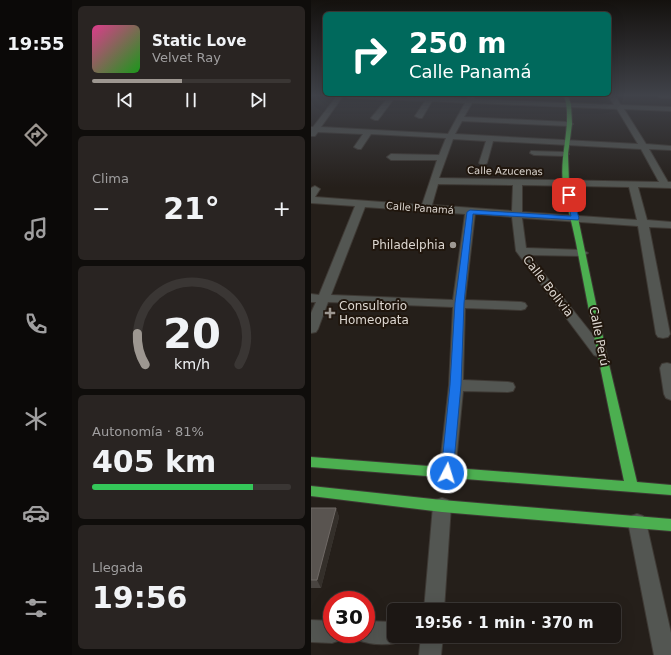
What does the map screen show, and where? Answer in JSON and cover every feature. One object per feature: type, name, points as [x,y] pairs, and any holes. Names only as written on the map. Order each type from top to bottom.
[{"type":"street","points":[[426,209],[441,158],[456,127]]},
{"type":"street","name":"Calle Perú","points":[[569,127],[565,154],[566,183],[583,253],[603,356],[632,488]]},
{"type":"street","points":[[631,127],[668,185]]},
{"type":"street","points":[[312,131],[671,148]]},
{"type":"street","points":[[357,147],[368,133]]},
{"type":"street","points":[[483,163],[490,139]]},
{"type":"street","points":[[534,153],[565,154]]},
{"type":"street","points":[[391,157],[441,158]]},
{"type":"street","name":"Calle Azucenas","points":[[434,181],[668,185]]},
{"type":"street","name":"Calle Bolivia","points":[[518,183],[517,215],[521,251],[603,356]]},
{"type":"street","points":[[633,184],[643,223],[663,334]]},
{"type":"street","name":"Calle Panamá","points":[[311,200],[470,212],[671,224]]},
{"type":"street","points":[[311,329],[317,298],[361,204]]},
{"type":"street","points":[[447,473],[455,385],[459,303],[470,212]]},
{"type":"street","points":[[521,251],[583,253]]},
{"type":"street","points":[[317,298],[521,306]]},
{"type":"street","points":[[667,368],[671,394]]},
{"type":"street","points":[[455,385],[508,386]]},
{"type":"street","points":[[311,462],[671,490]]},
{"type":"street","points":[[311,491],[442,506],[671,525]]},
{"type":"street","points":[[435,603],[442,506]]},
{"type":"street","points":[[637,522],[665,655]]},
{"type":"street","points":[[311,632],[323,632]]},
{"type":"street","points":[[375,632],[387,633]]},
{"type":"street","points":[[430,655],[431,643]]},
{"type":"building","points":[[311,508],[336,508],[317,580],[311,580]]},
{"type":"traffic: fast","points":[[569,127],[565,154],[566,183],[575,218],[602,356],[632,488]]},
{"type":"traffic: fast","points":[[311,462],[671,490]]},
{"type":"traffic: fast","points":[[311,491],[442,506],[671,525]]},
{"type":"place","name":"Philadelphia","points":[[453,245]]},
{"type":"place","name":"Consultorio Homeopata","points":[[330,313]]},
{"type":"route","points":[[447,473],[455,385],[459,303],[470,212],[575,218],[569,195]]}]
